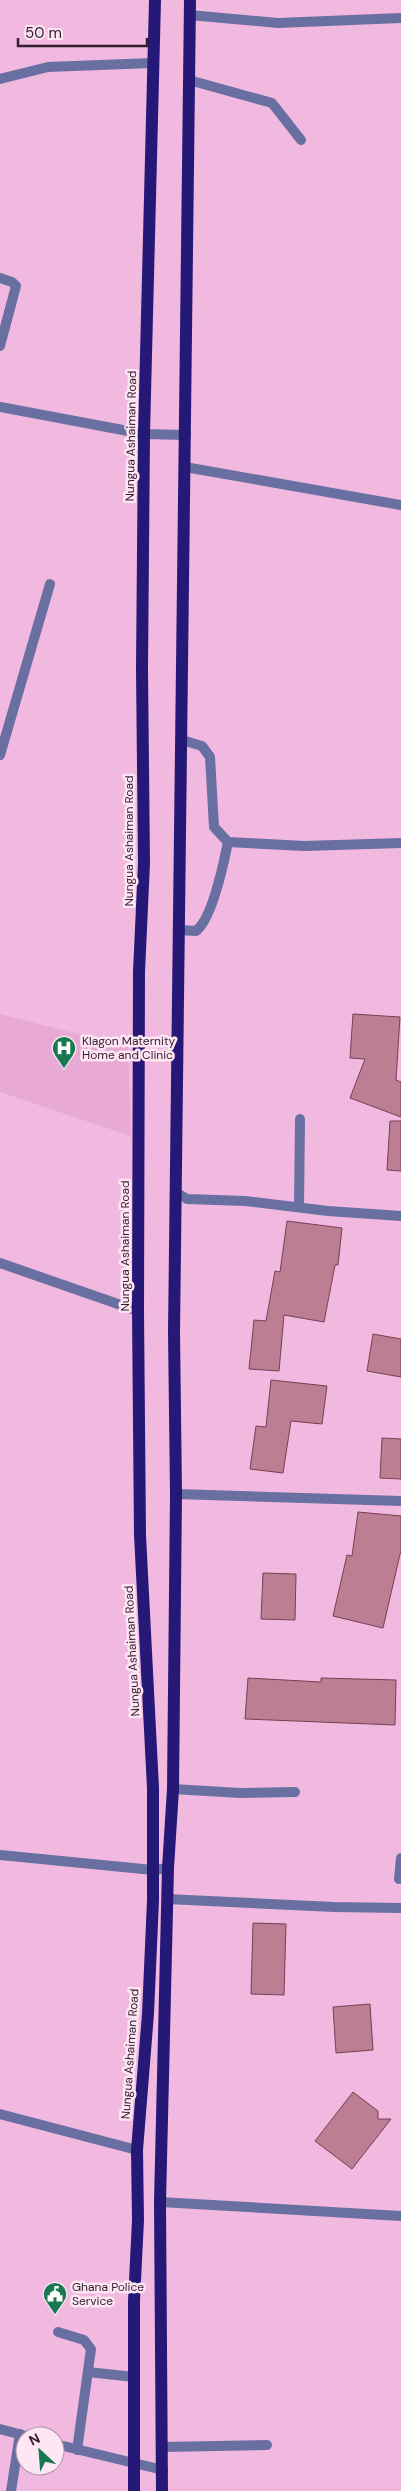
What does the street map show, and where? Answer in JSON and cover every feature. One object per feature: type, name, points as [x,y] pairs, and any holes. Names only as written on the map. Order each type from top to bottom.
[{"type":"main road","name":"Nungua Ashaiman Road","points":[[134,2491],[134,2301],[138,2220],[137,2150],[148,2014],[153,1870],[153,1788],[140,1535],[138,1311],[139,972],[144,863],[142,668],[144,434],[155,0]]},
{"type":"main road","points":[[162,2491],[160,2202],[167,1899],[173,1789],[176,1494],[174,1332],[190,0]]},
{"type":"street","points":[[189,15],[278,23],[401,18]]},
{"type":"street","points":[[0,79],[48,67],[90,64],[152,64]]},
{"type":"street","points":[[189,80],[272,103],[300,140]]},
{"type":"street","points":[[0,278],[12,282],[16,286],[0,346]]},
{"type":"street","points":[[0,407],[144,434],[186,434]]},
{"type":"street","points":[[185,467],[401,505]]},
{"type":"street","points":[[0,755],[50,584]]},
{"type":"street","points":[[182,740],[202,746],[210,757],[214,828],[228,842],[304,846],[401,843]]},
{"type":"street","points":[[179,930],[196,931],[204,924],[223,867],[228,842]]},
{"type":"street","points":[[299,1208],[300,1119]]},
{"type":"street","points":[[177,1193],[187,1199],[245,1201],[299,1208],[401,1216]]},
{"type":"street","points":[[0,1264],[138,1311]]},
{"type":"street","points":[[176,1494],[401,1501]]},
{"type":"street","points":[[173,1789],[240,1793],[295,1792]]},
{"type":"street","points":[[0,1855],[153,1870],[168,1868]]},
{"type":"street","points":[[399,1879],[401,1858]]},
{"type":"street","points":[[167,1899],[334,1907],[401,1908]]},
{"type":"street","points":[[0,2114],[137,2150]]},
{"type":"street","points":[[160,2202],[401,2216]]},
{"type":"street","points":[[58,2332],[84,2340],[90,2349],[77,2450]]},
{"type":"street","points":[[88,2372],[134,2377]]},
{"type":"street","points":[[0,2429],[15,2433]]},
{"type":"street","points":[[163,2447],[267,2445]]},
{"type":"street","points":[[65,2447],[163,2470]]},
{"type":"street","points":[[10,2491],[15,2469]]},
{"type":"shaded area","name":"Klagon Maternity Home and Clinic","points":[[0,1014],[128,1047],[131,1136],[0,1092]]},
{"type":"building","points":[[353,1014],[400,1017],[396,1080],[401,1082],[401,1117],[350,1098],[365,1059],[350,1058]]},
{"type":"building","points":[[390,1121],[401,1121],[401,1171],[387,1170]]},
{"type":"building","points":[[287,1221],[342,1228],[338,1265],[335,1265],[324,1322],[284,1315],[279,1371],[249,1369],[254,1320],[266,1321],[275,1271],[280,1272]]},
{"type":"building","points":[[373,1334],[401,1339],[401,1377],[367,1371]]},
{"type":"building","points":[[271,1380],[327,1386],[322,1424],[291,1421],[283,1473],[250,1469],[256,1426],[266,1427]]},
{"type":"building","points":[[382,1438],[401,1439],[401,1479],[380,1478]]},
{"type":"building","points":[[358,1512],[401,1516],[401,1550],[383,1628],[333,1616],[347,1555],[352,1556]]},
{"type":"building","points":[[263,1573],[296,1574],[295,1620],[261,1619]]},
{"type":"building","points":[[248,1678],[321,1682],[321,1678],[396,1680],[395,1725],[245,1719]]},
{"type":"building","points":[[253,1923],[286,1924],[284,1995],[251,1994]]},
{"type":"building","points":[[370,2004],[373,2050],[336,2053],[333,2007]]},
{"type":"building","points":[[353,2092],[378,2111],[378,2119],[391,2119],[352,2169],[315,2141]]},
{"type":"place","name":"Klagon Maternity Home and Clinic","points":[[64,1069]]},
{"type":"place","name":"Ghana Police Service","points":[[55,2315]]}]
